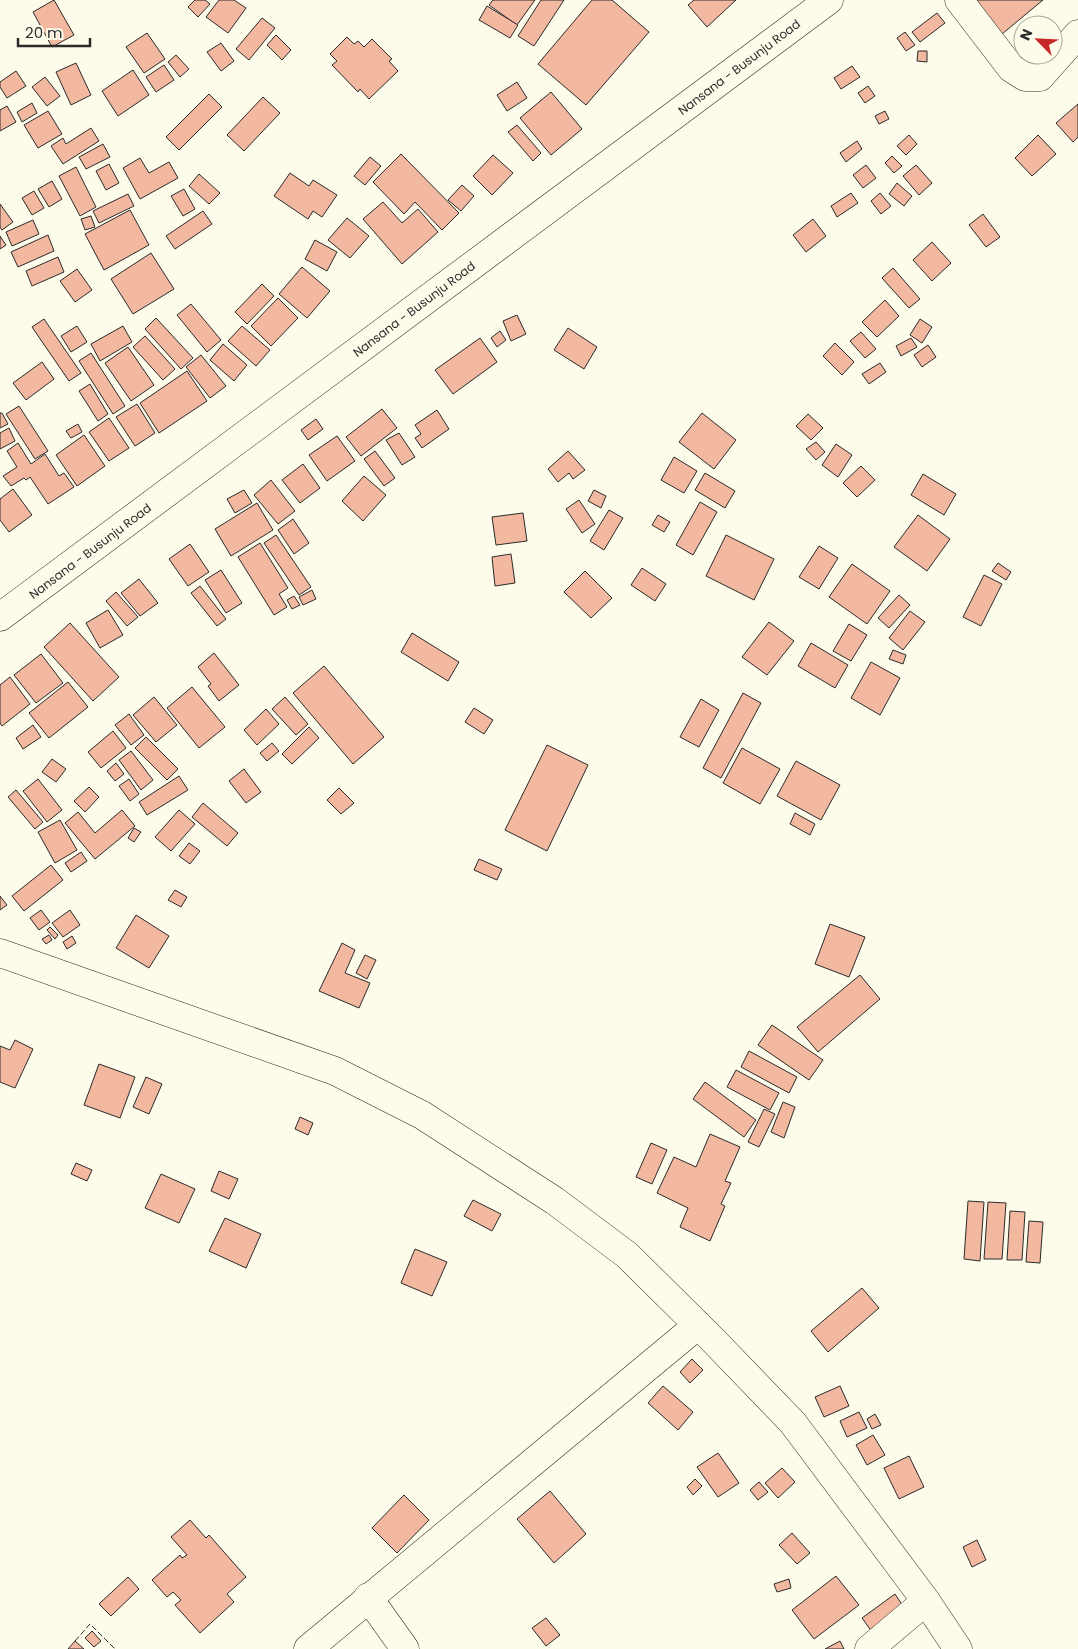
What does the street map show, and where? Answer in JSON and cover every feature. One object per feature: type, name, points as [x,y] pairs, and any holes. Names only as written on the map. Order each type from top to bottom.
[{"type":"street","name":"Nansana - Busunju Road","points":[[0,618],[829,0]]},
{"type":"street","points":[[959,0],[1011,68],[1025,77],[1040,77],[1078,34]]},
{"type":"street","points":[[0,953],[335,1071],[422,1115],[555,1201],[627,1255],[793,1423],[926,1601],[958,1649]]},
{"type":"street","points":[[308,1649],[368,1597],[698,1325]]},
{"type":"street","points":[[368,1597],[406,1649]]},
{"type":"street","points":[[869,1649],[926,1601]]},
{"type":"building","points":[[54,0],[74,35],[52,47],[33,12]]},
{"type":"building","points":[[195,0],[205,0],[210,4],[198,17],[188,7]]},
{"type":"building","points":[[219,0],[234,0],[246,8],[228,33],[206,17]]},
{"type":"building","points":[[493,0],[535,0],[517,25],[489,5]]},
{"type":"building","points":[[541,0],[564,0],[534,46],[518,36]]},
{"type":"building","points":[[592,0],[612,0],[649,32],[586,105],[538,64]]},
{"type":"building","points":[[694,0],[736,0],[707,27],[688,5]]},
{"type":"building","points":[[976,0],[1043,0],[1025,15],[1013,15],[1013,25],[1002,34]]},
{"type":"building","points":[[487,6],[518,25],[510,38],[479,20]]},
{"type":"building","points":[[937,13],[945,23],[920,42],[912,32]]},
{"type":"building","points":[[262,18],[275,28],[249,60],[236,49]]},
{"type":"building","points":[[905,32],[915,45],[906,51],[897,38]]},
{"type":"building","points":[[147,33],[165,59],[144,73],[126,47]]},
{"type":"building","points":[[276,35],[291,50],[282,60],[267,45]]},
{"type":"building","points":[[347,37],[354,44],[358,41],[364,47],[372,39],[392,59],[389,61],[398,71],[369,99],[360,89],[358,92],[332,65],[337,61],[330,54]]},
{"type":"building","points":[[221,43],[234,61],[221,71],[207,52]]},
{"type":"building","points":[[918,51],[927,51],[927,62],[917,61]]},
{"type":"building","points":[[176,55],[189,69],[180,77],[168,62]]},
{"type":"building","points":[[76,63],[91,95],[71,105],[56,72]]},
{"type":"building","points":[[164,65],[174,80],[156,92],[146,77]]},
{"type":"building","points":[[852,66],[860,77],[841,89],[834,78]]},
{"type":"building","points":[[133,70],[149,95],[118,116],[102,91]]},
{"type":"building","points":[[16,71],[26,86],[7,98],[0,87],[0,82]]},
{"type":"building","points":[[45,77],[60,96],[47,106],[32,87]]},
{"type":"building","points":[[517,82],[527,98],[507,111],[497,95]]},
{"type":"building","points":[[868,86],[875,96],[865,103],[858,93]]},
{"type":"building","points":[[551,92],[582,129],[551,155],[520,118]]},
{"type":"building","points":[[209,94],[222,107],[179,150],[166,137]]},
{"type":"building","points":[[263,97],[280,113],[244,151],[227,135]]},
{"type":"building","points":[[32,103],[37,113],[22,122],[17,112]]},
{"type":"building","points":[[1078,104],[1078,137],[1073,142],[1056,123]]},
{"type":"building","points":[[7,106],[16,122],[0,131],[0,110]]},
{"type":"building","points":[[48,111],[62,134],[38,148],[24,125]]},
{"type":"building","points":[[885,111],[889,119],[879,124],[875,116]]},
{"type":"building","points":[[517,125],[541,153],[533,161],[508,132]]},
{"type":"building","points":[[91,128],[99,141],[63,164],[51,146],[63,138],[66,144]]},
{"type":"building","points":[[909,135],[917,144],[906,155],[897,146]]},
{"type":"building","points":[[1038,135],[1056,154],[1032,176],[1015,158]]},
{"type":"building","points":[[857,141],[862,149],[846,162],[840,153]]},
{"type":"building","points":[[103,144],[110,157],[86,169],[79,157]]},
{"type":"building","points":[[401,154],[459,213],[442,230],[415,202],[404,214],[373,182]]},
{"type":"building","points":[[493,155],[513,173],[492,195],[473,176]]},
{"type":"building","points":[[892,156],[902,166],[894,173],[885,163]]},
{"type":"building","points":[[370,157],[381,166],[365,185],[354,176]]},
{"type":"building","points":[[140,158],[149,173],[169,162],[178,178],[140,199],[123,168]]},
{"type":"building","points":[[109,164],[119,183],[106,190],[96,171]]},
{"type":"building","points":[[866,165],[876,178],[863,188],[853,175]]},
{"type":"building","points":[[916,165],[932,183],[919,195],[903,176]]},
{"type":"building","points":[[76,167],[96,207],[80,216],[59,176]]},
{"type":"building","points":[[290,173],[309,186],[313,180],[337,195],[322,217],[313,211],[308,219],[274,196]]},
{"type":"building","points":[[199,174],[220,193],[209,204],[189,186]]},
{"type":"building","points":[[52,181],[62,199],[49,207],[38,189]]},
{"type":"building","points":[[897,183],[912,196],[904,206],[889,194]]},
{"type":"building","points":[[462,185],[474,196],[461,211],[448,200]]},
{"type":"building","points":[[184,189],[195,209],[183,216],[171,196]]},
{"type":"building","points":[[34,191],[44,208],[32,215],[22,198]]},
{"type":"building","points":[[851,193],[858,203],[837,217],[831,206]]},
{"type":"building","points":[[880,193],[891,206],[881,214],[871,201]]},
{"type":"building","points":[[128,194],[134,206],[99,223],[93,211]]},
{"type":"building","points":[[383,202],[402,223],[418,209],[438,232],[402,264],[363,219]]},
{"type":"building","points":[[0,204],[13,222],[2,230],[0,227]]},
{"type":"building","points":[[130,210],[149,245],[104,270],[85,234]]},
{"type":"building","points":[[203,211],[212,224],[175,249],[166,236]]},
{"type":"building","points":[[983,214],[1000,237],[986,247],[969,225]]},
{"type":"building","points":[[91,216],[95,227],[85,230],[81,219]]},
{"type":"building","points":[[347,218],[369,236],[350,258],[328,240]]},
{"type":"building","points":[[813,219],[826,236],[806,252],[793,235]]},
{"type":"building","points":[[33,220],[39,234],[12,246],[6,232]]},
{"type":"building","points":[[48,235],[54,251],[18,267],[11,252]]},
{"type":"building","points":[[0,236],[6,245],[0,249]]},
{"type":"building","points":[[315,240],[337,252],[327,271],[305,259]]},
{"type":"building","points":[[932,242],[951,263],[932,281],[913,260]]},
{"type":"building","points":[[151,253],[174,289],[133,314],[111,279]]},
{"type":"building","points":[[58,257],[64,272],[32,286],[26,271]]},
{"type":"building","points":[[302,267],[330,291],[307,318],[279,294]]},
{"type":"building","points":[[893,268],[920,299],[909,308],[882,278]]},
{"type":"building","points":[[77,269],[92,290],[75,302],[60,281]]},
{"type":"building","points":[[262,284],[274,296],[247,324],[235,312]]},
{"type":"building","points":[[278,298],[298,318],[271,346],[251,326]]},
{"type":"building","points":[[885,300],[899,316],[877,337],[862,322]]},
{"type":"building","points":[[191,304],[221,340],[207,352],[177,315]]},
{"type":"building","points":[[517,315],[526,334],[511,341],[503,321]]},
{"type":"building","points":[[156,318],[193,358],[181,369],[145,329]]},
{"type":"building","points":[[44,319],[81,373],[69,381],[32,327]]},
{"type":"building","points":[[920,319],[932,327],[922,343],[910,335]]},
{"type":"building","points":[[77,326],[87,342],[71,352],[61,336]]},
{"type":"building","points":[[123,326],[132,342],[100,361],[91,344]]},
{"type":"building","points":[[242,326],[270,350],[256,366],[228,341]]},
{"type":"building","points":[[568,328],[597,347],[584,369],[554,350]]},
{"type":"building","points":[[500,331],[506,340],[497,347],[491,338]]},
{"type":"building","points":[[861,332],[876,349],[865,358],[850,341]]},
{"type":"building","points":[[145,336],[175,369],[163,380],[133,347]]},
{"type":"building","points":[[480,338],[497,362],[453,394],[435,370]]},
{"type":"building","points":[[911,338],[917,347],[901,356],[896,346]]},
{"type":"building","points":[[835,343],[854,362],[842,375],[823,356]]},
{"type":"building","points":[[223,344],[247,365],[234,381],[210,360]]},
{"type":"building","points":[[928,345],[936,357],[922,367],[914,355]]},
{"type":"building","points":[[128,347],[154,385],[131,401],[105,363]]},
{"type":"building","points":[[91,353],[125,406],[113,414],[79,361]]},
{"type":"building","points":[[201,355],[226,386],[210,398],[186,367]]},
{"type":"building","points":[[42,362],[54,379],[26,400],[13,383]]},
{"type":"building","points":[[880,363],[886,372],[869,384],[862,374]]},
{"type":"building","points":[[187,371],[207,401],[159,433],[140,403]]},
{"type":"building","points":[[90,384],[108,414],[98,421],[79,391]]},
{"type":"building","points":[[137,404],[155,433],[135,446],[116,417]]},
{"type":"building","points":[[19,406],[48,451],[35,459],[6,414]]},
{"type":"building","points":[[382,409],[397,428],[361,456],[346,437]]},
{"type":"building","points":[[437,410],[449,429],[422,448],[415,438],[421,434],[415,425]]},
{"type":"building","points":[[0,413],[2,413],[8,424],[0,428]]},
{"type":"building","points":[[702,413],[736,440],[714,469],[679,442]]},
{"type":"building","points":[[808,414],[823,428],[811,440],[796,426]]},
{"type":"building","points":[[109,418],[129,448],[109,461],[89,432]]},
{"type":"building","points":[[316,419],[323,429],[308,440],[301,430]]},
{"type":"building","points":[[78,424],[82,432],[71,438],[66,431]]},
{"type":"building","points":[[9,428],[15,441],[0,449],[0,433]]},
{"type":"building","points":[[399,433],[415,457],[402,465],[386,440]]},
{"type":"building","points":[[84,435],[105,466],[77,486],[56,455]]},
{"type":"building","points":[[337,436],[355,461],[327,481],[309,455]]},
{"type":"building","points":[[816,442],[825,452],[816,460],[806,449]]},
{"type":"building","points":[[18,443],[31,464],[45,454],[59,476],[64,473],[74,487],[48,504],[30,477],[26,480],[24,478],[11,486],[3,476],[17,467],[7,451]]},
{"type":"building","points":[[836,444],[852,455],[838,477],[822,465]]},
{"type":"building","points":[[375,451],[395,478],[384,486],[364,459]]},
{"type":"building","points":[[568,451],[585,470],[573,479],[569,473],[558,482],[548,469]]},
{"type":"building","points":[[674,457],[697,471],[684,493],[661,480]]},
{"type":"building","points":[[303,464],[320,488],[300,503],[282,480]]},
{"type":"building","points":[[861,466],[875,480],[857,497],[843,483]]},
{"type":"building","points":[[705,473],[735,491],[725,508],[695,490]]},
{"type":"building","points":[[923,474],[956,494],[944,515],[911,495]]},
{"type":"building","points":[[364,476],[386,495],[363,521],[342,501]]},
{"type":"building","points":[[271,480],[295,511],[278,524],[254,495]]},
{"type":"building","points":[[13,489],[32,515],[9,532],[0,520],[0,499]]},
{"type":"building","points":[[244,490],[252,503],[235,513],[227,499]]},
{"type":"building","points":[[594,490],[606,496],[601,508],[588,501]]},
{"type":"building","points":[[579,500],[595,524],[582,533],[566,509]]},
{"type":"building","points":[[700,502],[717,512],[693,555],[676,545]]},
{"type":"building","points":[[257,503],[273,530],[231,556],[215,529]]},
{"type":"building","points":[[609,510],[623,518],[604,550],[590,541]]},
{"type":"building","points":[[523,513],[527,541],[496,545],[492,517]]},
{"type":"building","points":[[658,515],[670,522],[664,532],[652,525]]},
{"type":"building","points":[[918,515],[950,539],[927,571],[894,547]]},
{"type":"building","points":[[293,519],[309,543],[294,554],[278,530]]},
{"type":"building","points":[[276,535],[311,587],[299,595],[264,543]]},
{"type":"building","points":[[726,535],[774,559],[754,600],[706,576]]},
{"type":"building","points":[[260,543],[288,588],[279,594],[287,607],[274,615],[238,557]]},
{"type":"building","points":[[190,544],[209,572],[188,586],[169,559]]},
{"type":"building","points":[[819,546],[838,558],[819,589],[799,577]]},
{"type":"building","points":[[511,554],[515,583],[495,586],[492,557]]},
{"type":"building","points":[[998,563],[1011,572],[1006,580],[992,571]]},
{"type":"building","points":[[852,564],[890,591],[867,624],[829,597]]},
{"type":"building","points":[[642,568],[666,584],[655,601],[631,585]]},
{"type":"building","points":[[221,570],[242,603],[226,613],[205,580]]},
{"type":"building","points":[[585,571],[612,598],[591,618],[564,592]]},
{"type":"building","points":[[984,575],[1002,584],[981,626],[963,617]]},
{"type":"building","points":[[139,579],[158,603],[140,616],[121,593]]},
{"type":"building","points":[[200,586],[226,619],[217,626],[191,593]]},
{"type":"building","points":[[312,590],[316,599],[303,605],[299,597]]},
{"type":"building","points":[[116,592],[138,617],[127,626],[106,601]]},
{"type":"building","points":[[899,595],[910,605],[889,628],[878,618]]},
{"type":"building","points":[[294,596],[300,605],[292,609],[287,600]]},
{"type":"building","points":[[108,610],[123,635],[100,648],[86,623]]},
{"type":"building","points":[[910,611],[925,622],[903,650],[889,638]]},
{"type":"building","points":[[769,622],[794,641],[767,675],[742,657]]},
{"type":"building","points":[[70,623],[119,677],[93,701],[44,647]]},
{"type":"building","points":[[849,624],[867,635],[851,661],[833,651]]},
{"type":"building","points":[[412,633],[459,662],[448,681],[401,652]]},
{"type":"building","points":[[811,643],[848,665],[835,688],[798,666]]},
{"type":"building","points":[[893,650],[906,655],[903,664],[889,659]]},
{"type":"building","points":[[214,653],[239,685],[219,701],[208,686],[211,684],[198,667]]},
{"type":"building","points":[[41,654],[63,683],[36,703],[14,675]]},
{"type":"building","points":[[871,662],[900,678],[880,715],[851,698]]},
{"type":"building","points":[[324,666],[384,737],[353,764],[293,693]]},
{"type":"building","points":[[10,677],[30,704],[2,726],[0,723],[0,685]]},
{"type":"building","points":[[68,682],[88,707],[49,738],[29,713]]},
{"type":"building","points":[[192,687],[225,727],[199,748],[167,708]]},
{"type":"building","points":[[743,693],[761,703],[721,778],[703,768]]},
{"type":"building","points":[[154,697],[177,725],[156,742],[133,715]]},
{"type":"building","points":[[285,697],[308,724],[296,735],[272,709]]},
{"type":"building","points":[[701,699],[719,710],[699,747],[680,737]]},
{"type":"building","points":[[474,708],[493,720],[484,734],[465,722]]},
{"type":"building","points":[[266,709],[279,724],[257,745],[244,730]]},
{"type":"building","points":[[129,714],[144,735],[131,745],[115,725]]},
{"type":"building","points":[[33,725],[41,737],[23,749],[16,738]]},
{"type":"building","points":[[309,727],[319,738],[292,764],[282,754]]},
{"type":"building","points":[[113,731],[126,748],[101,768],[88,752]]},
{"type":"building","points":[[146,737],[178,769],[167,780],[135,748]]},
{"type":"building","points":[[272,743],[279,751],[267,761],[260,753]]},
{"type":"building","points":[[547,745],[588,765],[547,851],[505,830]]},
{"type":"building","points":[[742,748],[780,769],[760,804],[723,783]]},
{"type":"building","points":[[131,751],[153,780],[141,790],[119,760]]},
{"type":"building","points":[[52,759],[66,769],[56,782],[42,772]]},
{"type":"building","points":[[796,761],[840,785],[821,820],[777,796]]},
{"type":"building","points":[[116,763],[124,774],[115,781],[107,771]]},
{"type":"building","points":[[244,769],[261,792],[246,803],[229,781]]},
{"type":"building","points":[[179,776],[188,790],[147,815],[139,802]]},
{"type":"building","points":[[38,779],[62,810],[47,822],[23,791]]},
{"type":"building","points":[[129,779],[139,794],[130,801],[119,786]]},
{"type":"building","points":[[89,787],[99,797],[85,812],[74,801]]},
{"type":"building","points":[[339,788],[354,803],[341,814],[327,800]]},
{"type":"building","points":[[16,790],[43,822],[35,829],[8,797]]},
{"type":"building","points":[[203,803],[238,833],[227,846],[192,817]]},
{"type":"building","points":[[122,810],[135,826],[95,859],[65,823],[78,812],[95,833]]},
{"type":"building","points":[[179,810],[195,824],[171,851],[155,837]]},
{"type":"building","points":[[795,813],[815,824],[810,835],[790,824]]},
{"type":"building","points":[[60,820],[77,850],[55,863],[38,832]]},
{"type":"building","points":[[134,828],[141,832],[134,842],[128,838]]},
{"type":"building","points":[[189,843],[200,851],[190,864],[179,856]]},
{"type":"building","points":[[81,852],[87,861],[71,872],[65,863]]},
{"type":"building","points":[[479,859],[502,869],[497,880],[474,870]]},
{"type":"building","points":[[51,865],[63,880],[24,911],[12,896]]},
{"type":"building","points":[[175,890],[187,897],[181,907],[168,900]]},
{"type":"building","points":[[0,896],[7,905],[0,910]]},
{"type":"building","points":[[41,910],[50,922],[39,930],[30,918]]},
{"type":"building","points":[[70,910],[80,925],[63,937],[52,923]]},
{"type":"building","points":[[136,915],[169,936],[149,968],[116,948]]},
{"type":"building","points":[[830,924],[865,937],[849,977],[815,964]]},
{"type":"building","points":[[50,927],[58,935],[55,939],[47,930]]},
{"type":"building","points":[[49,935],[52,940],[46,944],[42,939]]},
{"type":"building","points":[[72,936],[76,943],[67,949],[63,942]]},
{"type":"building","points":[[342,943],[355,950],[345,973],[370,983],[359,1008],[319,991]]},
{"type":"building","points":[[365,955],[376,960],[367,979],[356,973]]},
{"type":"building","points":[[860,975],[880,999],[818,1052],[797,1027]]},
{"type":"building","points":[[772,1025],[823,1060],[809,1080],[758,1045]]},
{"type":"building","points":[[15,1040],[33,1049],[15,1088],[0,1082],[0,1046],[10,1050]]},
{"type":"building","points":[[749,1051],[797,1077],[789,1093],[741,1067]]},
{"type":"building","points":[[99,1064],[135,1077],[120,1118],[84,1105]]},
{"type":"building","points":[[736,1070],[779,1093],[770,1110],[727,1087]]},
{"type":"building","points":[[146,1077],[162,1084],[149,1114],[133,1107]]},
{"type":"building","points":[[705,1082],[756,1120],[744,1137],[693,1099]]},
{"type":"building","points":[[783,1102],[795,1107],[784,1138],[771,1132]]},
{"type":"building","points":[[764,1109],[775,1114],[759,1147],[748,1142]]},
{"type":"building","points":[[300,1117],[313,1123],[308,1135],[295,1129]]},
{"type":"building","points":[[710,1134],[740,1147],[725,1181],[731,1183],[721,1204],[725,1206],[710,1241],[680,1227],[688,1208],[657,1193],[674,1157],[696,1167]]},
{"type":"building","points":[[651,1143],[667,1150],[652,1184],[636,1177]]},
{"type":"building","points":[[76,1163],[92,1170],[87,1181],[71,1174]]},
{"type":"building","points":[[219,1171],[238,1179],[229,1199],[211,1191]]},
{"type":"building","points":[[161,1174],[195,1189],[179,1223],[145,1208]]},
{"type":"building","points":[[473,1200],[501,1214],[492,1231],[464,1216]]},
{"type":"building","points":[[968,1201],[984,1202],[980,1261],[964,1259]]},
{"type":"building","points":[[988,1202],[1006,1203],[1002,1259],[984,1259]]},
{"type":"building","points":[[1010,1211],[1025,1212],[1022,1260],[1007,1260]]},
{"type":"building","points":[[225,1218],[261,1234],[246,1268],[209,1251]]},
{"type":"building","points":[[1029,1221],[1043,1222],[1040,1263],[1026,1262]]},
{"type":"building","points":[[415,1249],[447,1262],[432,1296],[401,1283]]},
{"type":"building","points":[[862,1288],[879,1308],[828,1352],[811,1331]]},
{"type":"building","points":[[692,1359],[703,1370],[690,1383],[680,1372]]},
{"type":"building","points":[[663,1386],[693,1412],[678,1430],[648,1403]]},
{"type":"building","points":[[840,1386],[849,1406],[824,1417],[815,1397]]},
{"type":"building","points":[[859,1412],[867,1428],[847,1437],[840,1421]]},
{"type":"building","points":[[875,1414],[881,1425],[872,1429],[867,1419]]},
{"type":"building","points":[[873,1435],[885,1455],[867,1465],[856,1445]]},
{"type":"building","points":[[718,1453],[739,1483],[718,1497],[697,1467]]},
{"type":"building","points":[[909,1456],[924,1487],[899,1499],[884,1468]]},
{"type":"building","points":[[782,1468],[795,1482],[778,1498],[765,1483]]},
{"type":"building","points":[[695,1479],[702,1486],[693,1495],[687,1487]]},
{"type":"building","points":[[759,1482],[768,1492],[758,1500],[750,1490]]},
{"type":"building","points":[[550,1491],[586,1534],[554,1563],[517,1519]]},
{"type":"building","points":[[404,1495],[429,1520],[397,1553],[372,1528]]},
{"type":"building","points":[[190,1520],[206,1538],[209,1535],[246,1577],[227,1594],[234,1602],[200,1633],[175,1605],[181,1600],[173,1592],[167,1597],[152,1580],[180,1555],[182,1558],[187,1555],[171,1537]]},
{"type":"building","points":[[792,1533],[810,1553],[797,1564],[779,1545]]},
{"type":"building","points":[[977,1540],[986,1560],[972,1567],[963,1547]]},
{"type":"building","points":[[836,1576],[859,1605],[814,1639],[792,1610]]},
{"type":"building","points":[[128,1577],[139,1589],[111,1616],[99,1604]]},
{"type":"building","points":[[789,1579],[791,1588],[777,1592],[774,1584]]},
{"type":"building","points":[[895,1594],[905,1609],[872,1632],[862,1618]]},
{"type":"building","points":[[546,1618],[560,1635],[546,1646],[532,1628]]},
{"type":"building","points":[[92,1631],[101,1641],[94,1647],[85,1638]]},
{"type":"building","points":[[75,1641],[84,1649],[68,1649]]},
{"type":"building","points":[[840,1641],[844,1649],[825,1649]]},
{"type":"fence","points":[[75,1641],[90,1624],[115,1649]]}]
